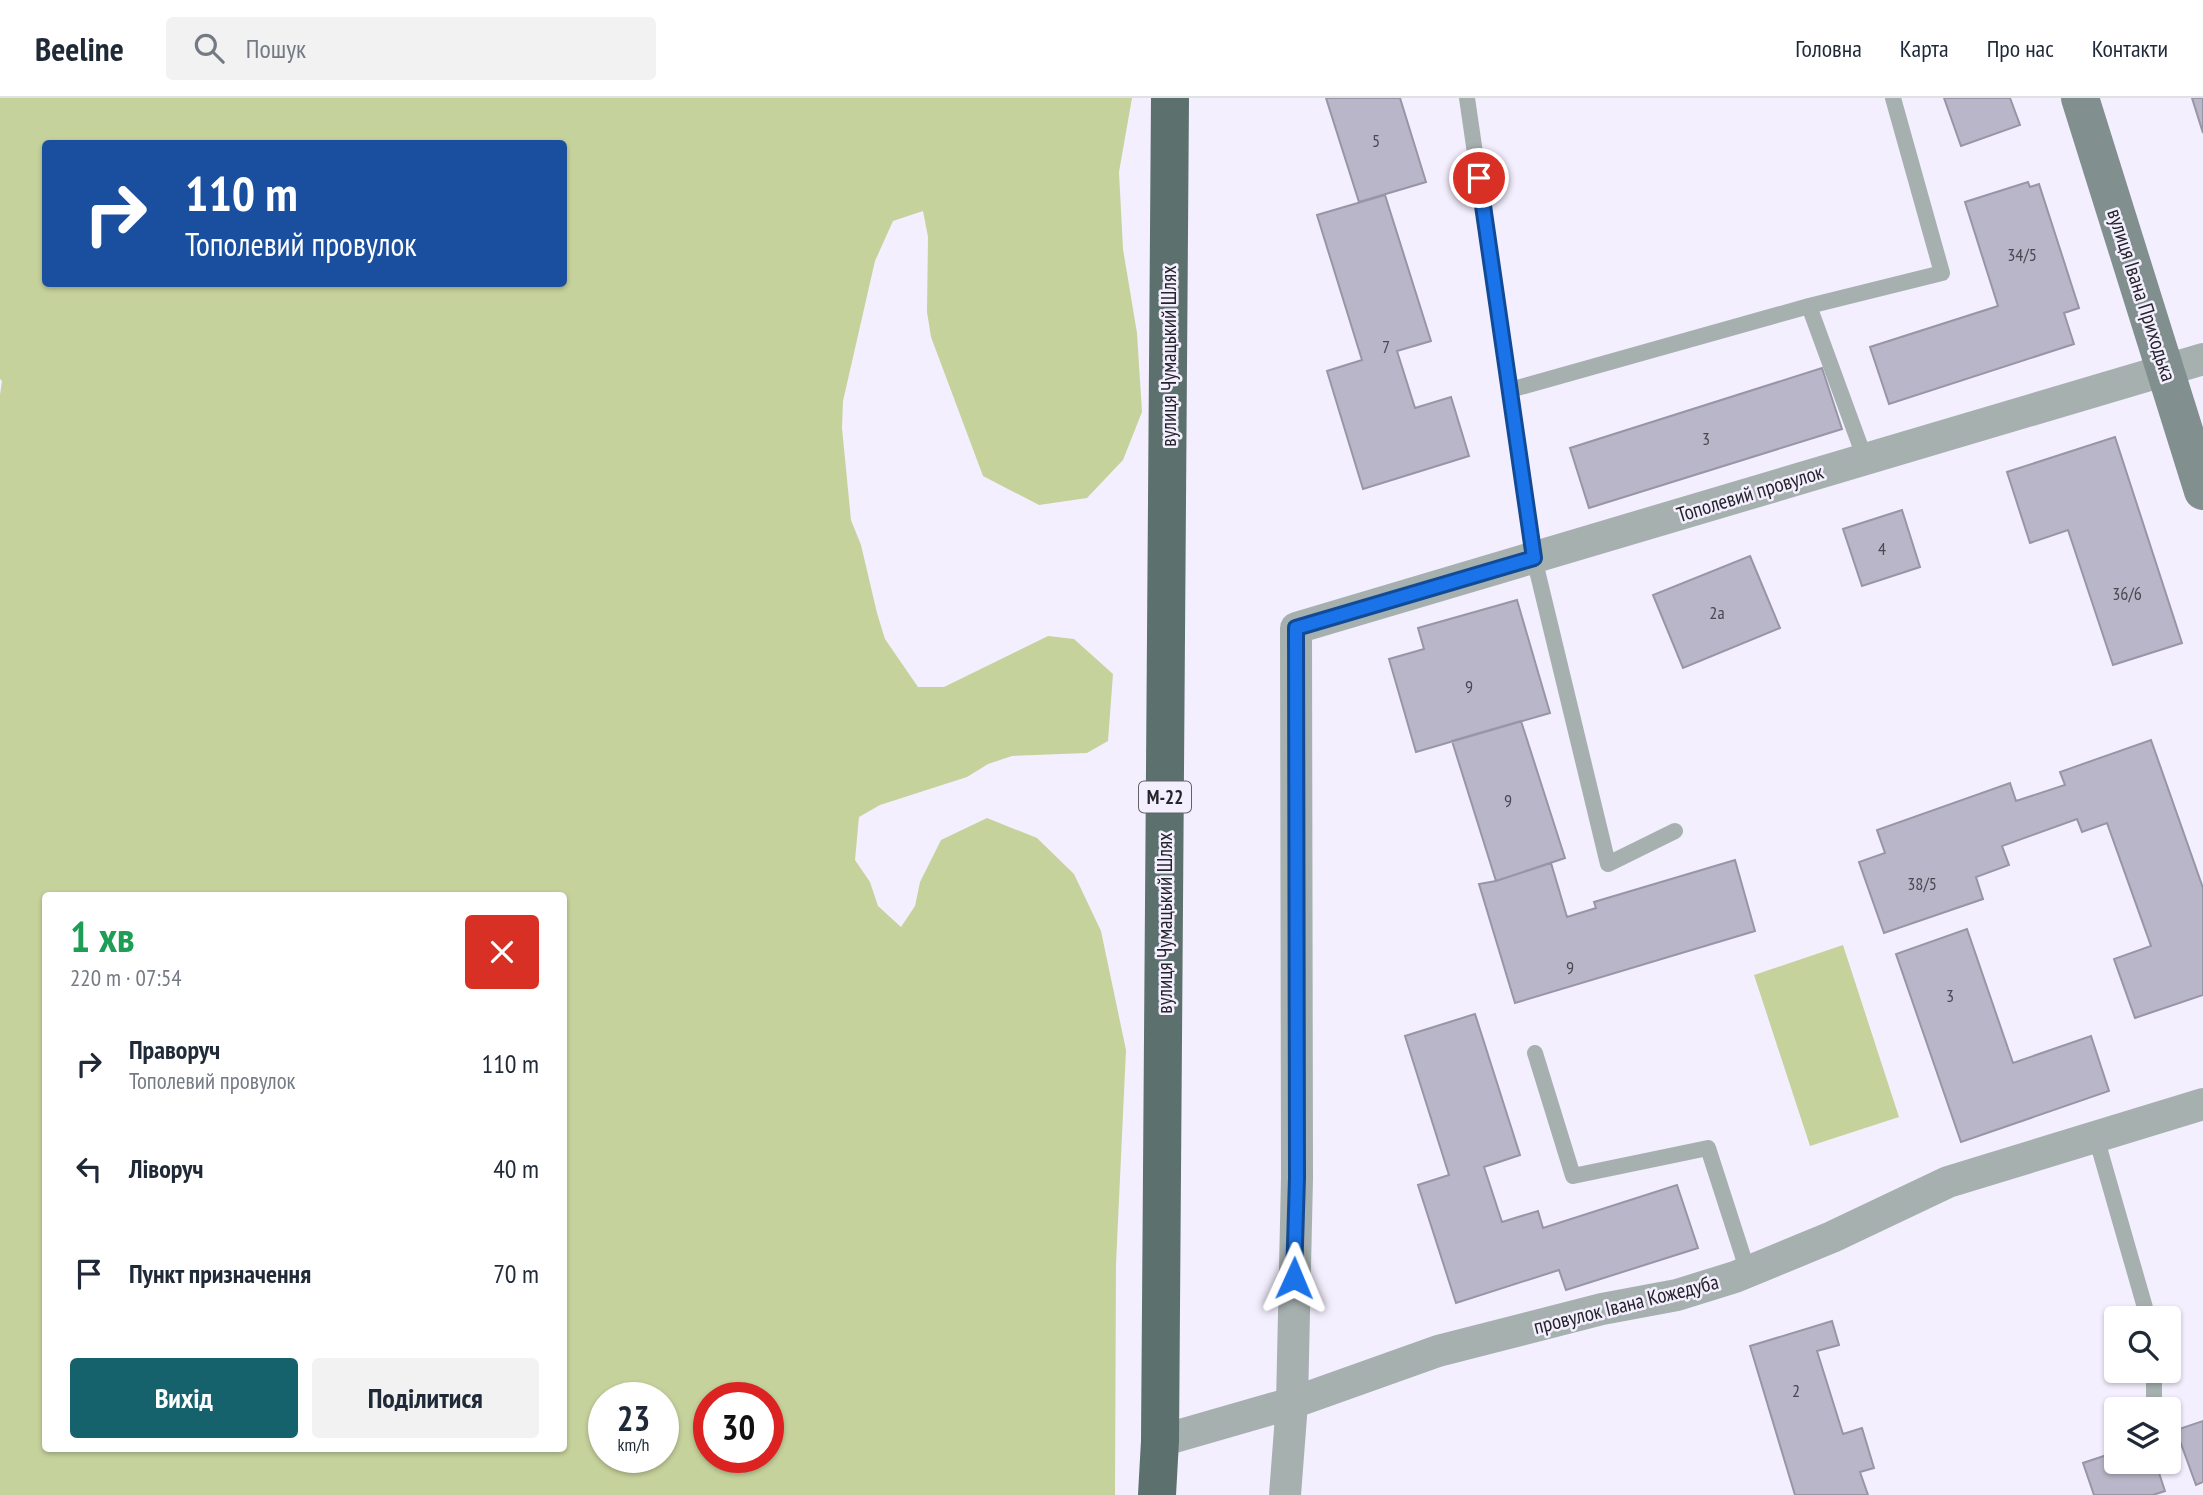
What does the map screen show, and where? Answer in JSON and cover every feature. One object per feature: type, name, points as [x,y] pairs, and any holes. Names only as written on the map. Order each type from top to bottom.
[{"type":"highway","name":"вулиця Чумацький Шлях","points":[[1157,1495],[1160,1441],[1170,98]]},
{"type":"main road","name":"вулиця Івана Приходька","points":[[2080,98],[2203,491]]},
{"type":"street","name":"Тополевий провулок","points":[[1292,1403],[1297,1178],[1296,628],[2203,359]]},
{"type":"street","name":"провулок Івана Кожедуба","points":[[1160,1441],[1292,1403],[1438,1351],[1602,1309],[1677,1295],[1748,1272],[1832,1237],[1948,1182],[2203,1104]]},
{"type":"street","points":[[1285,1495],[1292,1403]]},
{"type":"lane","points":[[1468,98],[1534,558],[1608,864],[1675,831]]},
{"type":"lane","points":[[1510,390],[1809,306],[1942,273],[1893,98]]},
{"type":"lane","points":[[1809,306],[1865,459]]},
{"type":"lane","points":[[1535,1053],[1573,1176],[1708,1148],[1748,1272]]},
{"type":"lane","points":[[2096,1136],[2145,1306]]},
{"type":"green space","points":[[0,98],[1132,98],[1119,172],[1123,249],[1137,333],[1142,412],[1123,460],[1087,498],[1039,505],[983,476],[931,337],[927,312],[928,237],[923,211],[893,221],[875,261],[843,401],[842,428],[851,520],[861,545],[877,613],[885,639],[918,687],[944,687],[1048,636],[1074,639],[1113,674],[1108,741],[1087,753],[1012,756],[988,764],[967,777],[880,805],[859,817],[855,860],[870,882],[878,906],[901,927],[915,906],[920,882],[941,840],[987,818],[1037,838],[1074,874],[1101,931],[1126,1050],[1116,1264],[1115,1495],[0,1495]]},
{"type":"green space","points":[[1843,945],[1899,1117],[1810,1146],[1754,975]]},
{"type":"building","points":[[1326,98],[1400,98],[1426,182],[1359,202]]},
{"type":"building","points":[[1944,98],[2010,98],[2020,125],[1961,146]]},
{"type":"building","points":[[2192,98],[2203,98],[2203,133]]},
{"type":"building","points":[[2028,182],[2030,187],[2039,184],[2079,308],[2064,313],[2074,344],[1889,404],[1870,347],[1998,306],[1965,202]]},
{"type":"building","points":[[1385,195],[1431,341],[1397,351],[1415,408],[1451,397],[1469,456],[1363,489],[1327,371],[1362,360],[1317,215]]},
{"type":"building","points":[[1822,368],[1842,429],[1589,508],[1570,448]]},
{"type":"building","points":[[2115,437],[2182,643],[2113,665],[2068,530],[2030,543],[2007,472]]},
{"type":"building","points":[[1902,510],[1920,567],[1862,586],[1843,529]]},
{"type":"building","points":[[1750,556],[1780,628],[1683,668],[1653,595]]},
{"type":"building","points":[[1517,600],[1550,713],[1416,752],[1389,659],[1424,649],[1418,628]]},
{"type":"building","points":[[1521,721],[1565,858],[1496,881],[1452,741]]},
{"type":"building","points":[[2151,740],[2203,888],[2203,995],[2135,1018],[2114,959],[2151,946],[2107,823],[2082,832],[2077,819],[2002,846],[2009,865],[1976,877],[1983,899],[1884,933],[1859,862],[1885,853],[1877,830],[2010,783],[2016,801],[2065,785],[2060,772]]},
{"type":"building","points":[[1735,860],[1755,931],[1515,1003],[1479,884],[1551,863],[1567,917],[1596,908],[1594,902]]},
{"type":"building","points":[[1967,929],[2013,1063],[2091,1036],[2109,1091],[1961,1142],[1896,954]]},
{"type":"building","points":[[1475,1014],[1520,1155],[1484,1167],[1502,1222],[1538,1211],[1543,1228],[1677,1185],[1698,1248],[1566,1290],[1559,1270],[1456,1303],[1418,1185],[1449,1175],[1405,1036]]},
{"type":"building","points":[[1832,1321],[1839,1345],[1817,1351],[1843,1434],[1862,1428],[1874,1468],[1860,1472],[1868,1495],[1795,1495],[1750,1346]]},
{"type":"building","points":[[2203,1421],[2203,1482],[2196,1485],[2181,1444],[2181,1428]]},
{"type":"building","points":[[2104,1456],[2104,1474],[2159,1474],[2165,1491],[2153,1495],[2094,1495],[2083,1463]]},
{"type":"route","points":[[1294,1278],[1297,1178],[1296,628],[1534,558],[1479,178]]}]
